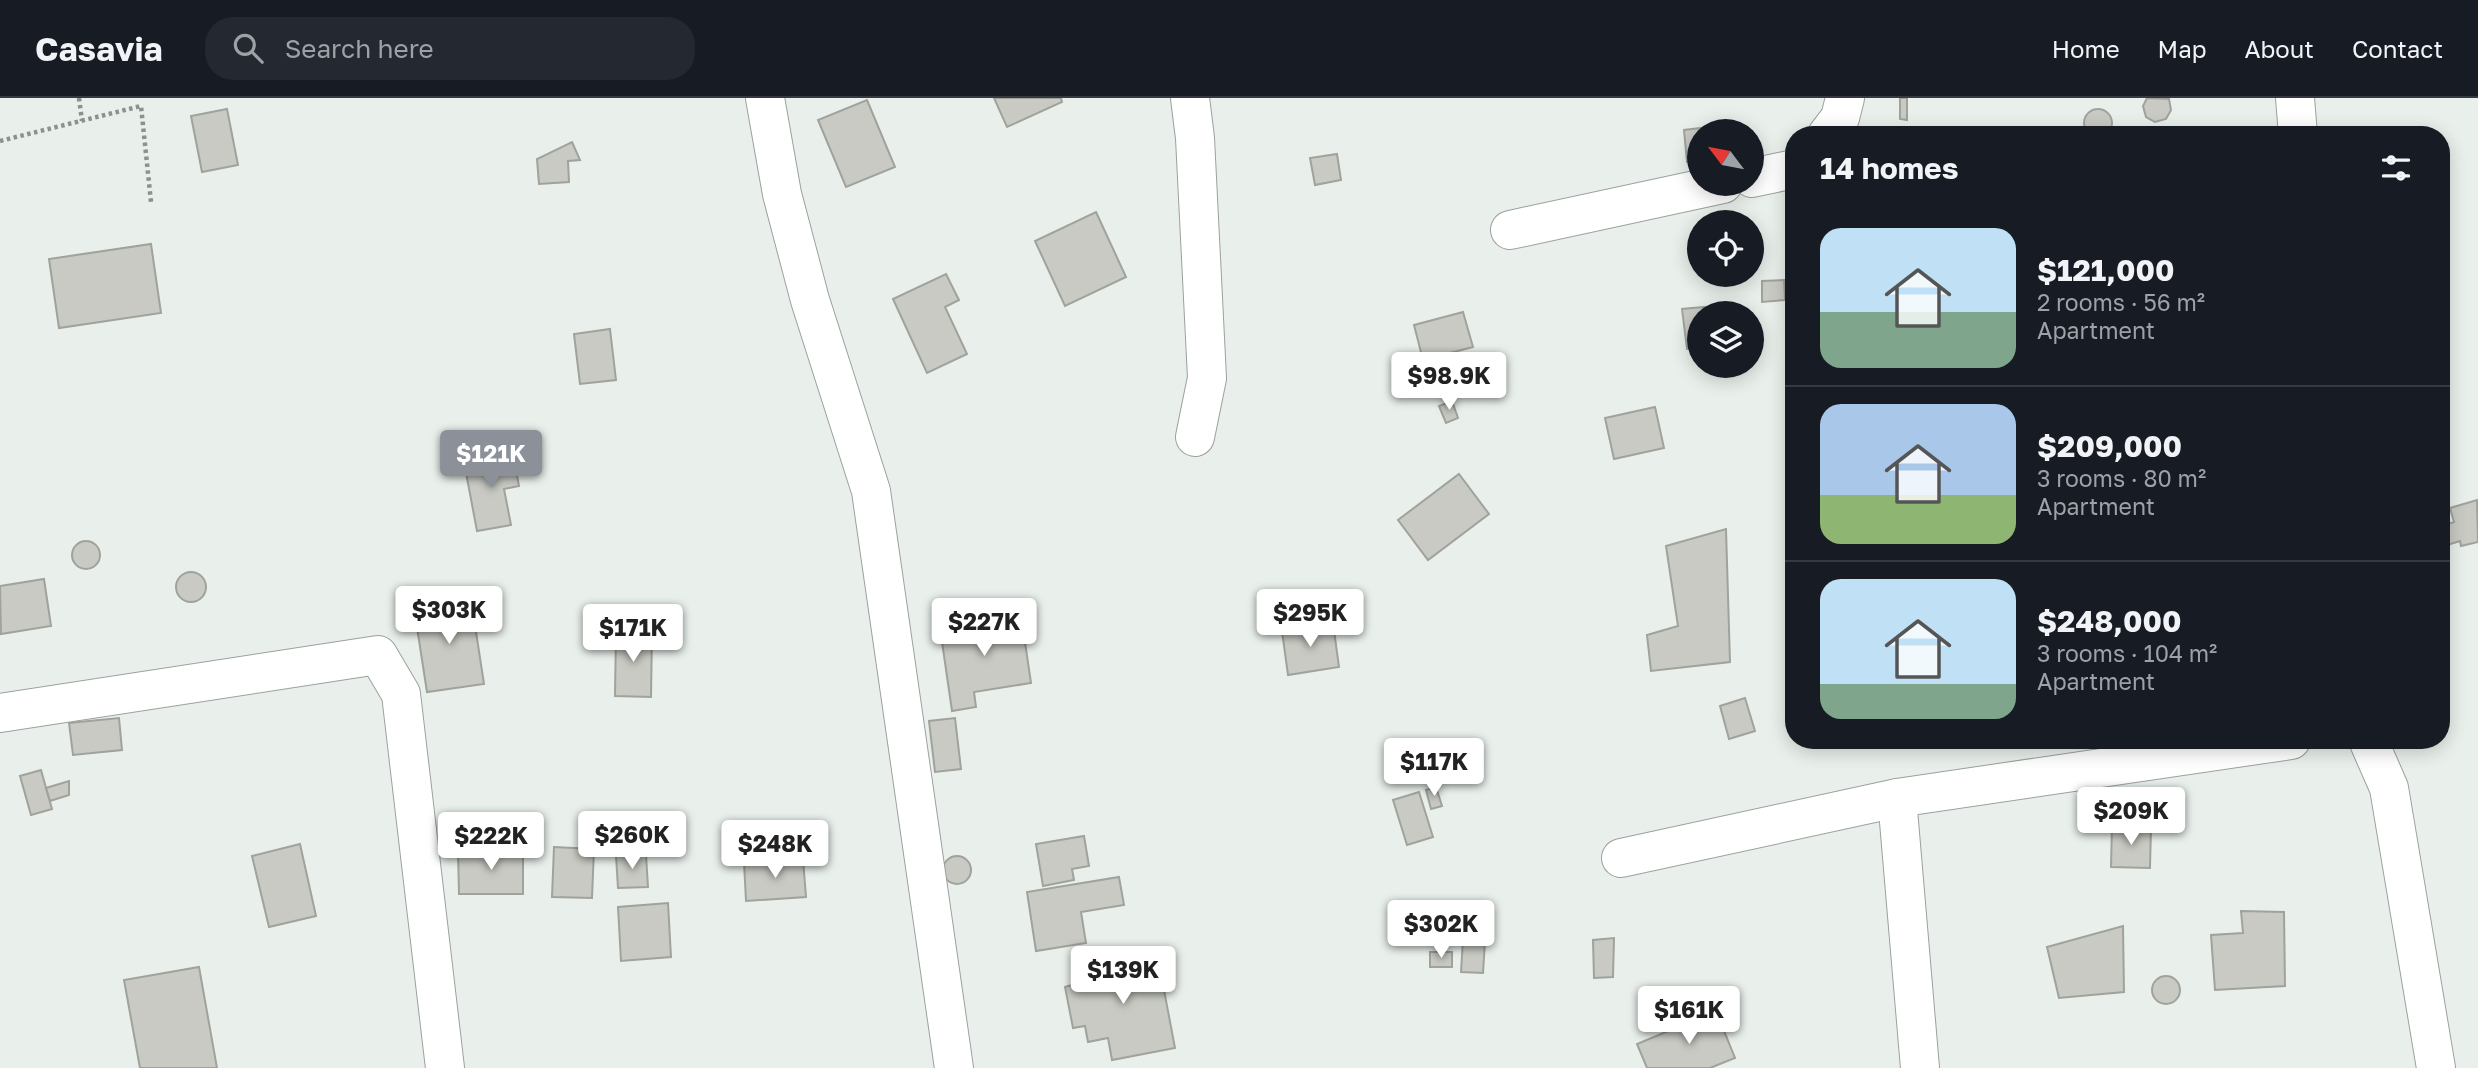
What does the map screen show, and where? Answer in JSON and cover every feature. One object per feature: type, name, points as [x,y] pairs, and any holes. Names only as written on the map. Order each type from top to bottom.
[{"type":"street","points":[[765,98],[782,194],[806,287],[871,492],[954,1068]]},
{"type":"street","points":[[1190,98],[1195,138],[1207,379],[1195,437]]},
{"type":"street","points":[[1834,126],[1840,118],[1845,98]]},
{"type":"street","points":[[2295,98],[2297,126]]},
{"type":"street","points":[[1764,175],[1785,171]]},
{"type":"street","points":[[1510,230],[1687,192]]},
{"type":"street","points":[[0,713],[378,655],[401,694],[445,1068]]},
{"type":"street","points":[[1620,858],[1897,798],[2230,749]]},
{"type":"street","points":[[2372,749],[2389,788],[2436,1068]]},
{"type":"street","points":[[1897,798],[1920,1068]]},
{"type":"path","points":[[79,98],[82,121]]},
{"type":"path","points":[[0,141],[141,106],[151,202]]},
{"type":"building","points":[[994,98],[1061,98],[1062,102],[1007,127]]},
{"type":"building","points":[[1900,98],[1907,98],[1907,120],[1900,119]]},
{"type":"building","points":[[2147,98],[2169,99],[2171,110],[2166,119],[2155,122],[2146,117],[2143,106]]},
{"type":"building","points":[[867,100],[895,167],[846,187],[818,120]]},
{"type":"building","points":[[227,109],[238,165],[202,172],[191,116]]},
{"type":"building","points":[[2093,110],[2103,110],[2111,118],[2111,126],[2085,126],[2085,118]]},
{"type":"building","points":[[1684,130],[1687,130],[1687,162]]},
{"type":"building","points":[[572,142],[580,160],[568,161],[569,182],[539,184],[537,159]]},
{"type":"building","points":[[1337,154],[1341,180],[1315,185],[1310,158]]},
{"type":"building","points":[[1096,212],[1126,277],[1065,306],[1035,241]]},
{"type":"building","points":[[151,244],[161,313],[59,328],[49,259]]},
{"type":"building","points":[[946,274],[959,300],[945,307],[967,354],[927,373],[893,299]]},
{"type":"building","points":[[1784,280],[1785,300],[1762,301],[1764,281]]},
{"type":"building","points":[[1682,309],[1687,309],[1687,349]]},
{"type":"building","points":[[1463,312],[1473,347],[1423,360],[1414,325]]},
{"type":"building","points":[[610,329],[616,380],[580,384],[574,334]]},
{"type":"building","points":[[1452,401],[1458,418],[1446,423],[1439,406]]},
{"type":"building","points":[[1655,407],[1664,448],[1614,459],[1605,418]]},
{"type":"building","points":[[513,453],[519,486],[504,489],[511,525],[477,531],[464,462]]},
{"type":"building","points":[[1459,474],[1489,514],[1428,560],[1398,520]]},
{"type":"building","points":[[2477,500],[2478,542],[2461,546],[2460,541],[2450,544],[2450,523],[2454,522],[2450,508]]},
{"type":"building","points":[[1726,529],[1730,662],[1651,671],[1647,635],[1678,626],[1666,546]]},
{"type":"building","points":[[86,541],[96,545],[100,555],[96,565],[86,569],[76,565],[72,555],[76,545]]},
{"type":"building","points":[[191,572],[197,573],[205,581],[205,593],[197,601],[191,602],[185,601],[177,593],[176,587],[177,581],[185,573]]},
{"type":"building","points":[[44,579],[51,626],[1,634],[0,586]]},
{"type":"building","points":[[471,599],[484,684],[427,692],[414,608]]},
{"type":"building","points":[[1021,615],[1031,683],[974,692],[976,707],[952,711],[940,628]]},
{"type":"building","points":[[1333,623],[1339,667],[1288,675],[1282,631]]},
{"type":"building","points":[[616,631],[652,632],[651,697],[615,696]]},
{"type":"building","points":[[1745,698],[1755,731],[1729,739],[1720,706]]},
{"type":"building","points":[[119,718],[122,750],[73,755],[69,723]]},
{"type":"building","points":[[955,718],[961,769],[935,772],[929,721]]},
{"type":"building","points":[[41,770],[52,809],[31,815],[20,776]]},
{"type":"building","points":[[69,781],[69,795],[50,801],[46,788]]},
{"type":"building","points":[[1436,787],[1442,806],[1431,809],[1426,790]]},
{"type":"building","points":[[1419,792],[1433,837],[1407,845],[1393,800]]},
{"type":"building","points":[[2112,825],[2151,827],[2150,868],[2111,867]]},
{"type":"building","points":[[1084,836],[1089,866],[1072,869],[1074,880],[1043,886],[1036,844]]},
{"type":"building","points":[[300,844],[316,916],[269,927],[252,856]]},
{"type":"building","points":[[554,847],[594,849],[592,898],[552,897]]},
{"type":"building","points":[[458,851],[523,851],[523,894],[459,894]]},
{"type":"building","points":[[646,855],[648,887],[618,888],[616,856]]},
{"type":"building","points":[[957,856],[967,860],[971,870],[967,880],[957,884],[947,880],[943,870],[947,860]]},
{"type":"building","points":[[803,859],[806,897],[746,901],[744,862]]},
{"type":"building","points":[[1119,877],[1124,905],[1081,912],[1086,943],[1036,951],[1027,892]]},
{"type":"building","points":[[668,903],[671,957],[621,961],[618,907]]},
{"type":"building","points":[[2241,911],[2284,912],[2285,986],[2215,990],[2211,935],[2243,933]]},
{"type":"building","points":[[2123,926],[2124,992],[2059,998],[2047,947]]},
{"type":"building","points":[[1614,938],[1613,977],[1594,978],[1593,940]]},
{"type":"building","points":[[1463,939],[1485,941],[1483,973],[1461,972]]},
{"type":"building","points":[[1430,952],[1452,952],[1452,967],[1430,967]]},
{"type":"building","points":[[1157,953],[1175,1048],[1112,1060],[1108,1038],[1088,1042],[1085,1026],[1073,1028],[1065,987],[1075,984],[1072,969]]},
{"type":"building","points":[[199,967],[217,1068],[140,1068],[124,980]]},
{"type":"building","points":[[2166,976],[2176,980],[2180,990],[2176,1000],[2166,1004],[2156,1000],[2152,990],[2156,980]]},
{"type":"building","points":[[1716,1011],[1735,1058],[1710,1068],[1647,1068],[1637,1044]]}]
